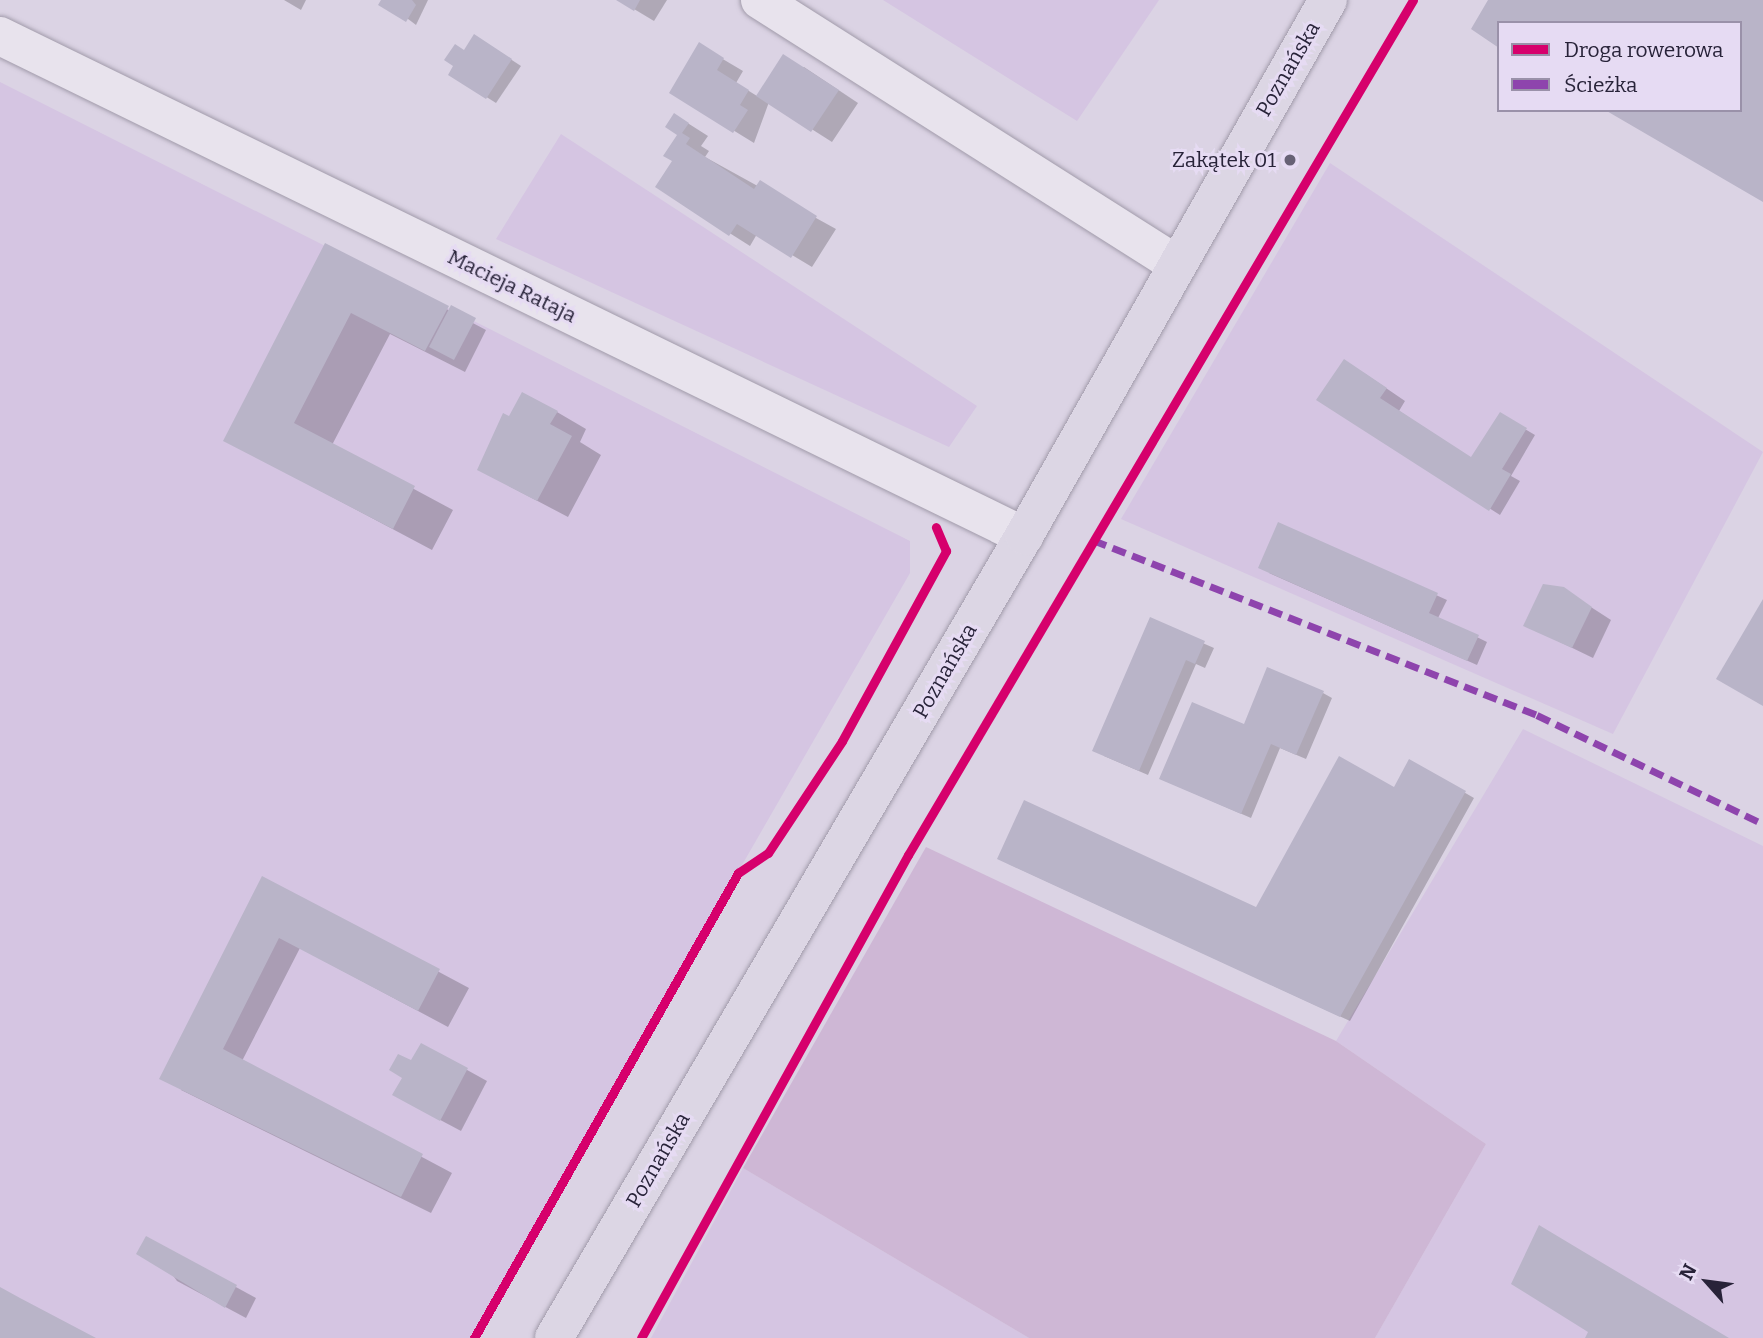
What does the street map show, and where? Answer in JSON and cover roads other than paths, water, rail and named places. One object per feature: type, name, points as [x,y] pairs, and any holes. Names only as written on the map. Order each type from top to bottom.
[{"type":"main road","name":"Poznańska","points":[[554,1338],[1024,536],[1174,263],[1328,0]]},
{"type":"street","points":[[761,0],[1174,263]]},
{"type":"street","name":"Macieja Rataja","points":[[0,36],[1024,536]]},
{"type":"place","name":"Zakątek 01","points":[[1290,160]]}]
